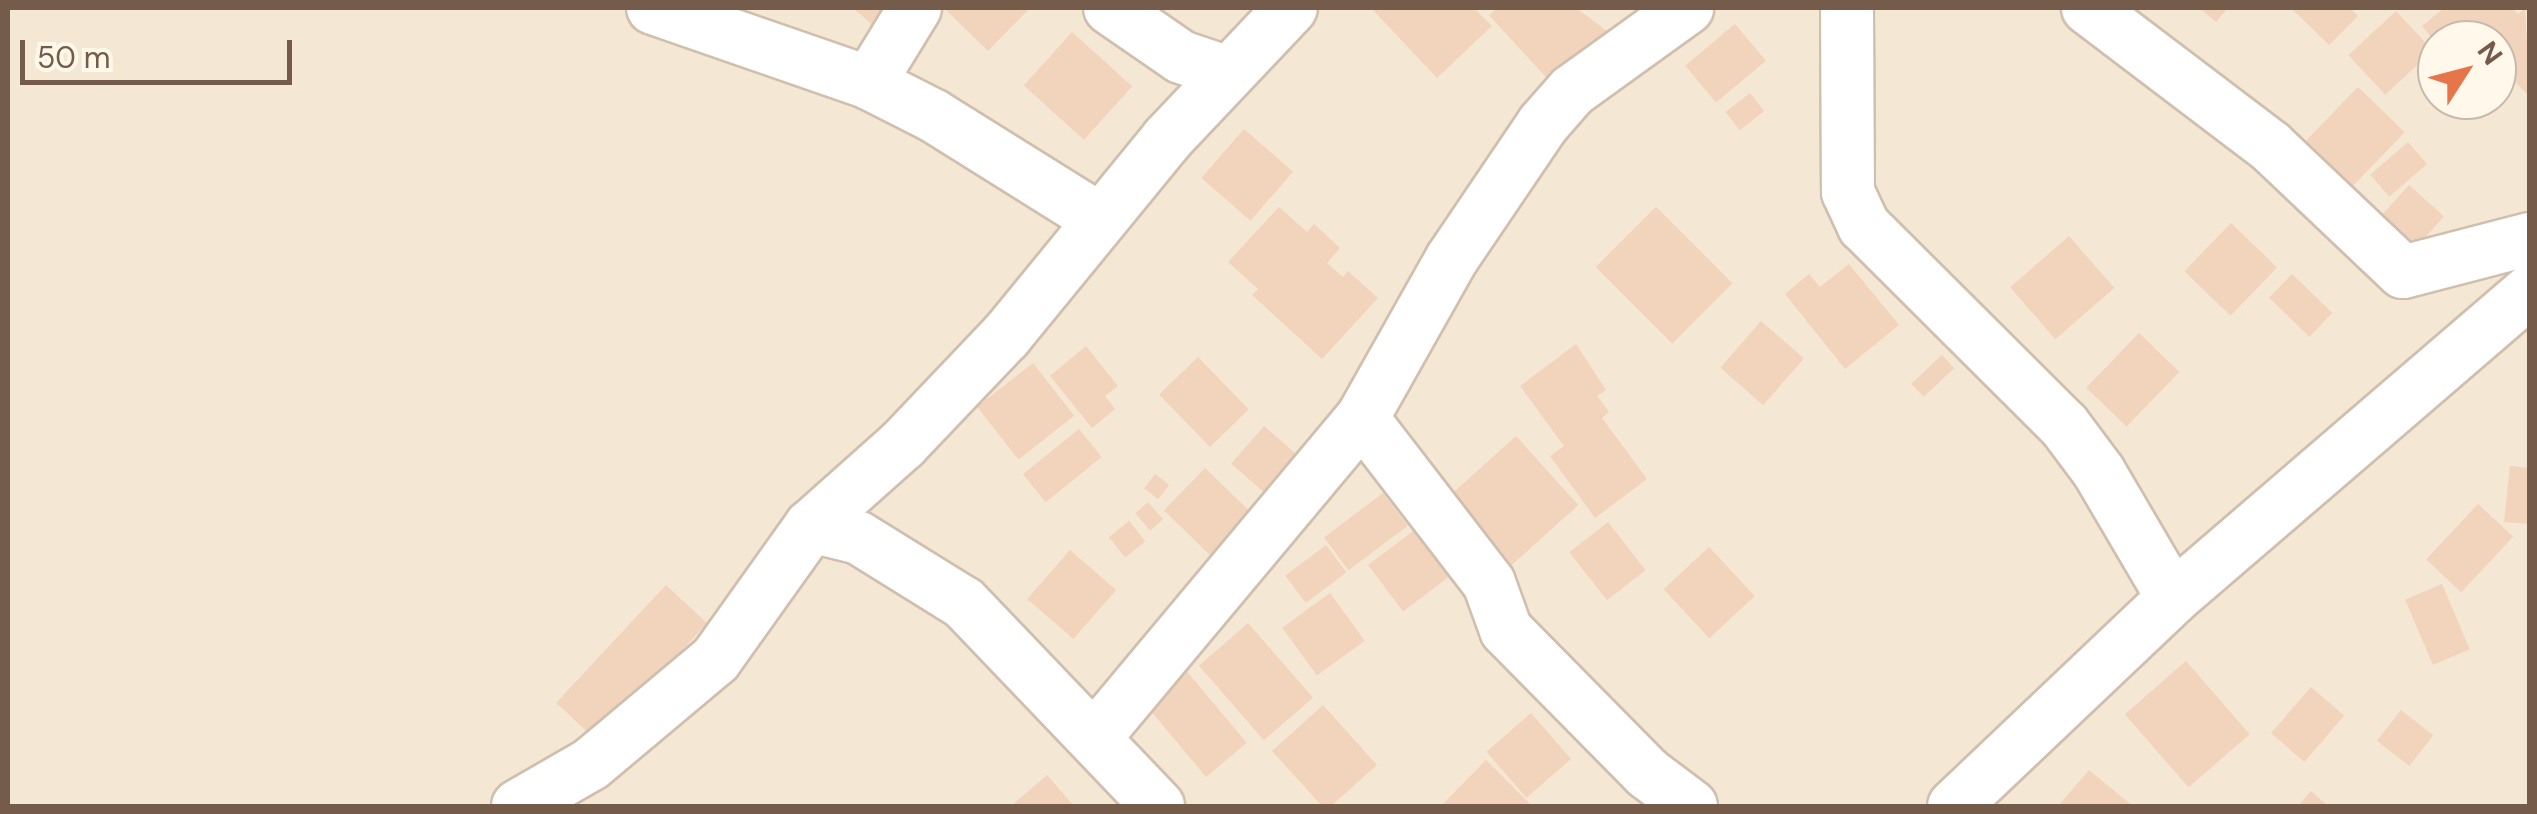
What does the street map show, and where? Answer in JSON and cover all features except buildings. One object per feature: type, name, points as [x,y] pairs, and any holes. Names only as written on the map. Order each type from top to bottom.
[{"type":"street","points":[[653,8],[724,20],[868,84],[934,116],[1099,219]]},
{"type":"street","points":[[868,84],[915,8]]},
{"type":"street","points":[[1110,8],[1181,57],[1226,72]]},
{"type":"street","points":[[518,806],[591,764],[716,659],[811,526],[904,444],[1006,336],[1099,219],[1226,72],[1291,8]]},
{"type":"street","points":[[1096,736],[1362,418],[1450,260],[1542,124],[1572,91],[1687,8]]},
{"type":"street","points":[[1847,8],[1848,192],[1864,226],[2064,425],[2100,472],[2173,598]]},
{"type":"street","points":[[2088,8],[2270,146],[2402,272],[2530,238]]},
{"type":"street","points":[[1954,806],[2173,598],[2530,291]]},
{"type":"street","points":[[1362,418],[1489,583],[1506,630],[1647,773],[1691,806]]},
{"type":"street","points":[[811,526],[859,538],[934,581],[1096,736],[1158,806]]},
{"type":"shaded area","points":[[8,8],[2529,8],[2529,806],[8,806]]}]
